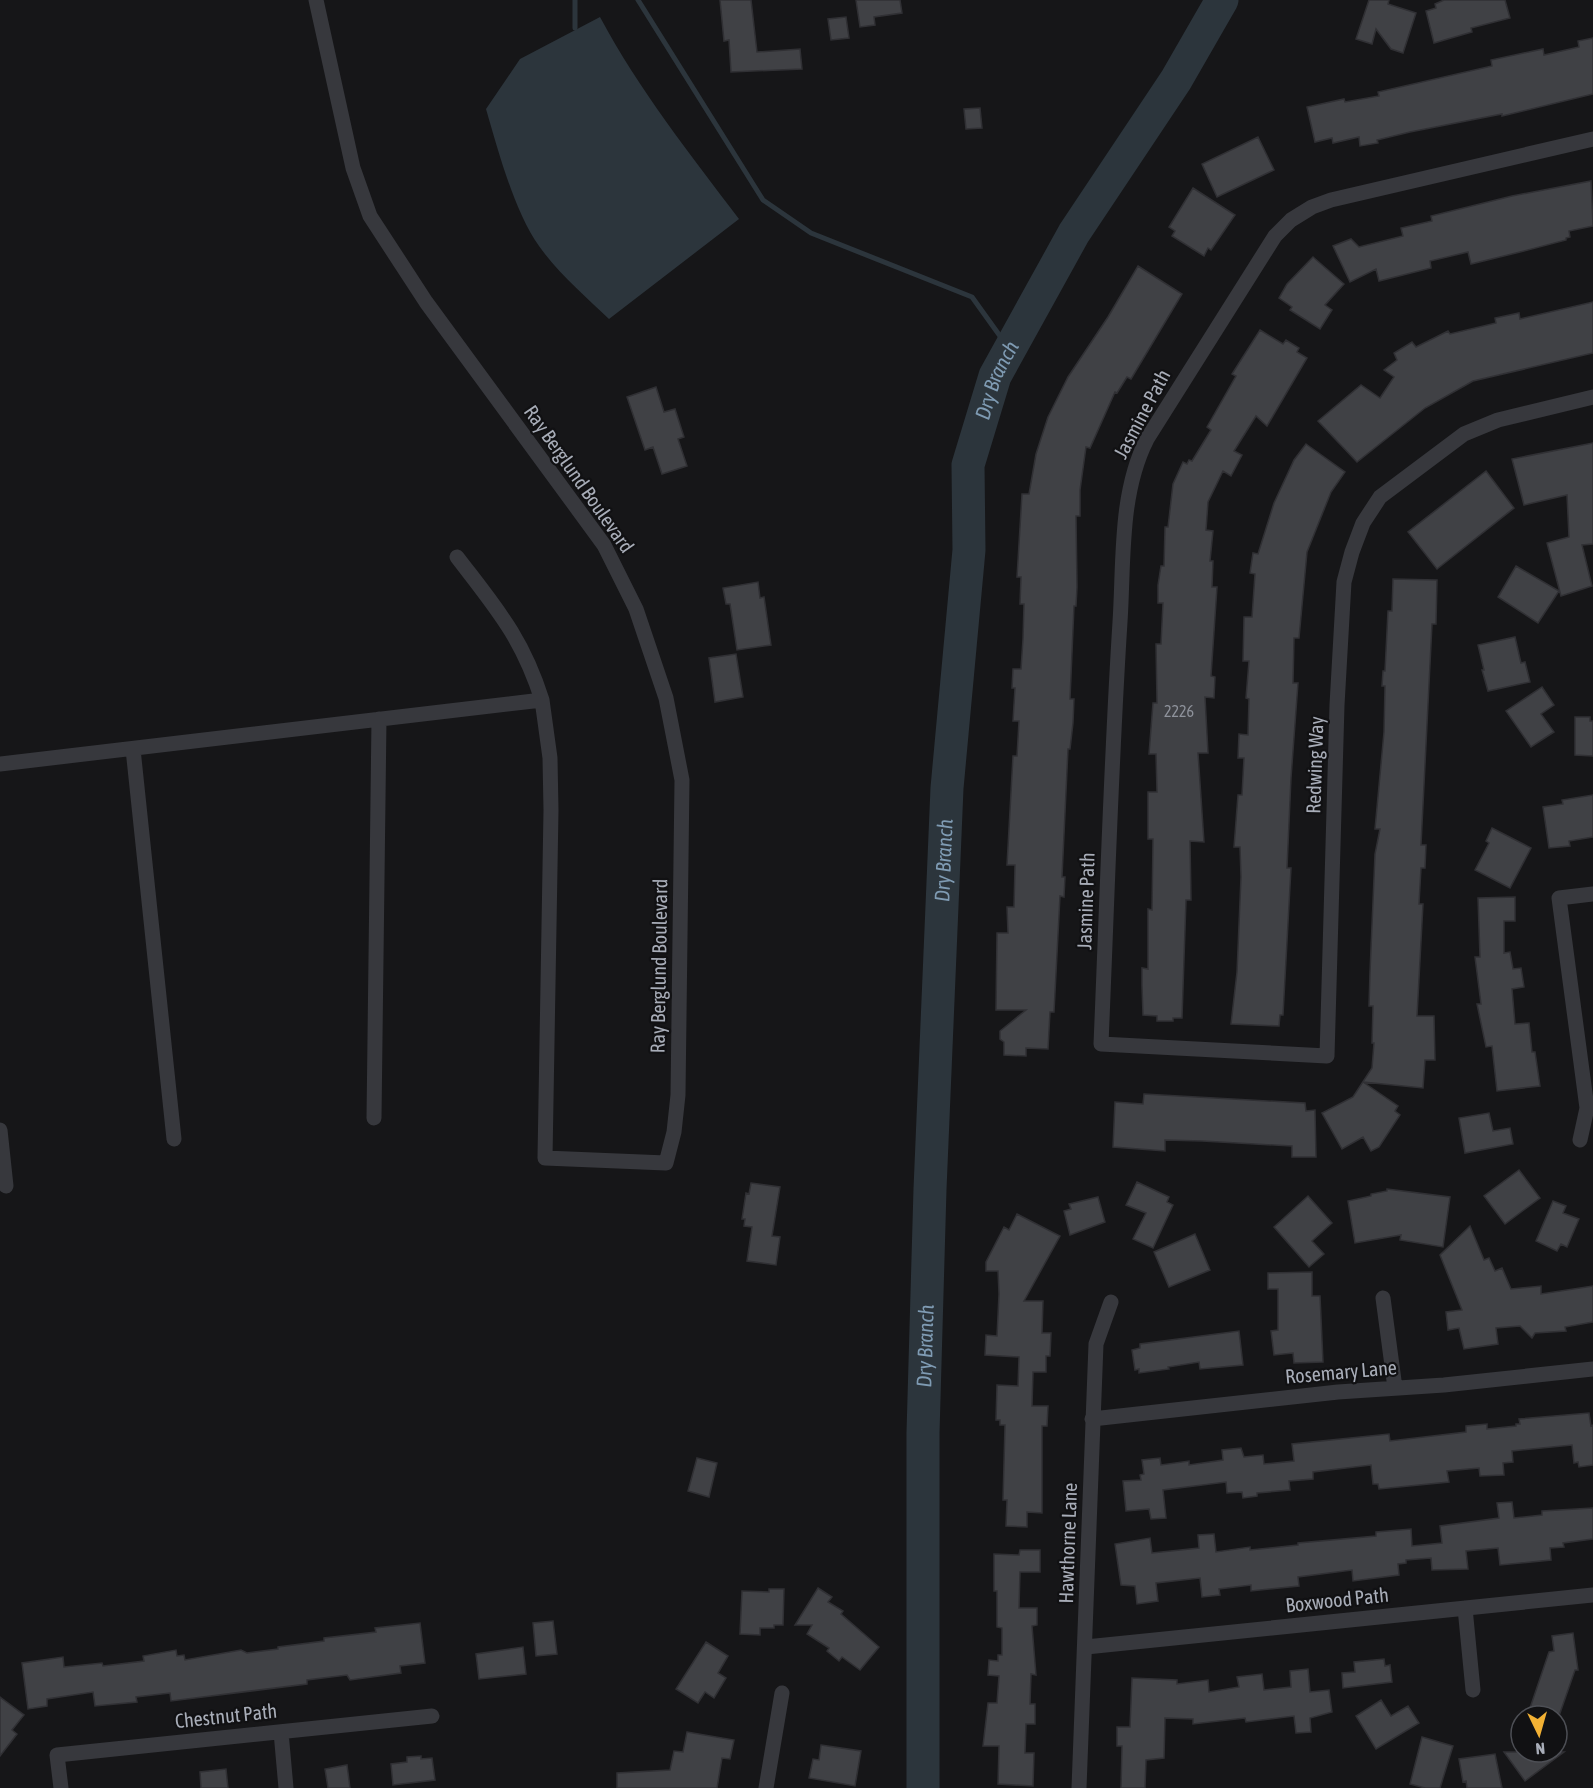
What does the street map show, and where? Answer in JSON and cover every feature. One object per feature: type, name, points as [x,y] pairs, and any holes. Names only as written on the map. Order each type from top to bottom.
[{"type":"street","name":"Ray Berglund Boulevard","points":[[316,0],[353,168],[370,216],[426,302],[604,545],[636,609],[666,698],[682,780],[678,1095],[674,1131],[666,1163],[545,1158],[551,810],[550,747],[542,700]]},
{"type":"street","name":"Jasmine Path","points":[[1101,1044],[1116,686],[1129,492],[1147,439],[1251,272],[1275,236],[1291,220],[1312,207],[1332,200],[1593,139]]},
{"type":"street","name":"Redwing Way","points":[[1101,1044],[1328,1056],[1337,705],[1344,582],[1352,552],[1364,523],[1380,497],[1464,434],[1498,420],[1593,397]]},
{"type":"street","points":[[0,764],[542,700],[530,663],[512,629],[457,557]]},
{"type":"street","points":[[374,1118],[379,719]]},
{"type":"street","points":[[133,749],[174,1139]]},
{"type":"street","points":[[1580,1140],[1587,1108],[1559,898],[1593,894]]},
{"type":"street","points":[[0,1130],[6,1186]]},
{"type":"street","points":[[1383,1298],[1395,1388]]},
{"type":"street","name":"Hawthorne Lane","points":[[1079,1788],[1096,1344],[1110,1302]]},
{"type":"street","name":"Rosemary Lane","points":[[1092,1419],[1338,1392],[1593,1369]]},
{"type":"street","name":"Boxwood Path","points":[[1086,1647],[1593,1595]]},
{"type":"street","points":[[1465,1608],[1473,1690]]},
{"type":"street","points":[[766,1788],[782,1693]]},
{"type":"street","name":"Chestnut Path","points":[[61,1788],[57,1755],[432,1716]]},
{"type":"street","points":[[281,1731],[286,1788]]},
{"type":"shaded area","points":[[600,17],[648,96],[739,219],[609,319],[555,266],[530,232],[514,198],[486,109],[520,59]]},
{"type":"building","points":[[720,0],[751,0],[757,52],[800,49],[802,69],[731,72],[729,40],[724,41]]},
{"type":"building","points":[[856,0],[900,0],[902,13],[874,17],[875,25],[860,27]]},
{"type":"building","points":[[1369,0],[1389,0],[1388,4],[1416,13],[1403,53],[1391,49],[1376,29],[1372,44],[1356,39]]},
{"type":"building","points":[[1444,0],[1505,0],[1510,18],[1471,28],[1472,32],[1434,43],[1426,11],[1436,8],[1435,4]]},
{"type":"building","points":[[846,17],[849,38],[831,40],[828,19]]},
{"type":"building","points":[[1593,38],[1593,94],[1502,116],[1502,114],[1410,132],[1377,140],[1378,143],[1360,146],[1359,137],[1333,143],[1332,138],[1315,142],[1307,107],[1344,99],[1345,102],[1379,96],[1378,92],[1492,66],[1491,60],[1543,49],[1544,55],[1579,47],[1578,41]]},
{"type":"building","points":[[980,108],[982,128],[966,129],[964,109]]},
{"type":"building","points":[[1258,137],[1274,170],[1217,197],[1202,164]]},
{"type":"building","points":[[1591,181],[1593,226],[1569,231],[1570,237],[1566,240],[1516,253],[1471,264],[1468,252],[1430,261],[1431,268],[1379,281],[1376,269],[1350,282],[1333,246],[1351,239],[1359,247],[1403,236],[1401,228],[1432,221],[1431,216],[1512,196]]},
{"type":"building","points":[[1193,188],[1235,215],[1211,250],[1208,248],[1204,256],[1172,236],[1175,231],[1169,227]]},
{"type":"building","points":[[1313,257],[1344,284],[1325,305],[1332,310],[1320,329],[1290,310],[1292,307],[1279,298],[1287,284]]},
{"type":"building","points":[[1138,266],[1182,294],[1131,379],[1127,377],[1117,393],[1115,392],[1090,448],[1086,447],[1080,490],[1080,516],[1076,516],[1077,587],[1076,606],[1074,606],[1070,699],[1074,699],[1073,723],[1070,749],[1068,749],[1062,877],[1065,877],[1064,897],[1060,896],[1054,1012],[1050,1012],[1048,1049],[1026,1048],[1026,1056],[1004,1055],[1004,1042],[1000,1039],[1000,1031],[1026,1010],[996,1010],[997,933],[1008,933],[1007,907],[1014,907],[1015,865],[1007,865],[1013,756],[1017,756],[1019,721],[1013,721],[1015,688],[1012,688],[1013,669],[1021,669],[1023,639],[1024,604],[1020,604],[1021,577],[1017,577],[1022,494],[1029,494],[1036,454],[1048,417],[1068,377],[1108,317]]},
{"type":"building","points":[[1593,302],[1593,353],[1473,381],[1425,408],[1357,462],[1318,421],[1361,385],[1380,398],[1394,377],[1384,370],[1397,360],[1394,353],[1412,342],[1416,347],[1448,331],[1450,334],[1496,323],[1495,318],[1519,313],[1520,319]]},
{"type":"building","points":[[1260,330],[1283,344],[1286,340],[1299,348],[1297,352],[1307,358],[1267,426],[1256,416],[1234,451],[1242,455],[1231,476],[1223,471],[1208,502],[1206,530],[1213,531],[1210,561],[1213,561],[1212,587],[1217,587],[1211,676],[1215,677],[1214,698],[1205,697],[1208,753],[1198,753],[1204,842],[1190,841],[1191,900],[1186,900],[1182,1018],[1173,1018],[1173,1021],[1157,1021],[1157,1016],[1143,1015],[1142,968],[1148,969],[1148,909],[1152,910],[1153,839],[1148,839],[1148,792],[1157,792],[1156,754],[1149,754],[1153,703],[1157,703],[1156,644],[1161,644],[1163,603],[1158,603],[1158,585],[1161,566],[1164,566],[1165,527],[1168,527],[1173,484],[1183,462],[1187,464],[1189,460],[1192,461],[1211,430],[1207,427],[1236,376],[1232,374]]},
{"type":"building","points":[[656,387],[664,412],[675,409],[684,437],[678,439],[687,466],[662,474],[653,447],[645,450],[627,397]]},
{"type":"building","points":[[1593,443],[1593,544],[1582,545],[1592,586],[1561,596],[1547,543],[1569,537],[1567,495],[1524,505],[1512,459]]},
{"type":"building","points":[[1306,444],[1345,472],[1331,492],[1307,552],[1299,638],[1294,638],[1293,683],[1298,683],[1291,778],[1287,868],[1291,868],[1283,1015],[1280,1015],[1279,1026],[1231,1024],[1237,972],[1241,877],[1240,847],[1234,847],[1238,795],[1242,795],[1244,758],[1238,758],[1239,734],[1248,735],[1249,699],[1246,698],[1249,661],[1243,661],[1244,617],[1252,617],[1255,574],[1250,573],[1253,553],[1258,554],[1274,503],[1294,460]]},
{"type":"building","points":[[1486,471],[1514,508],[1437,569],[1408,532]]},
{"type":"building","points":[[1516,566],[1559,591],[1538,623],[1498,597]]},
{"type":"building","points":[[1393,579],[1437,580],[1436,624],[1432,624],[1421,845],[1426,845],[1425,868],[1421,868],[1419,904],[1423,904],[1417,1016],[1434,1016],[1435,1060],[1425,1060],[1423,1088],[1363,1082],[1398,1106],[1395,1111],[1400,1115],[1379,1147],[1371,1151],[1363,1137],[1342,1149],[1322,1113],[1353,1097],[1372,1068],[1374,1043],[1372,1043],[1373,1006],[1369,1006],[1370,972],[1375,854],[1380,829],[1375,829],[1384,732],[1383,671],[1385,671],[1388,611],[1392,611]]},
{"type":"building","points":[[758,582],[760,598],[764,597],[771,645],[737,650],[730,604],[726,604],[723,588]]},
{"type":"building","points":[[1515,637],[1521,663],[1525,662],[1530,682],[1488,691],[1478,645]]},
{"type":"building","points":[[736,654],[743,697],[715,702],[709,658]]},
{"type":"building","points":[[1542,687],[1554,705],[1541,714],[1554,732],[1531,747],[1506,711]]},
{"type":"building","points":[[1575,717],[1590,717],[1590,721],[1593,721],[1593,756],[1575,755]]},
{"type":"building","points":[[1593,795],[1593,837],[1569,841],[1570,846],[1549,848],[1543,807],[1563,804],[1562,800]]},
{"type":"building","points":[[1492,828],[1531,848],[1510,888],[1475,870],[1489,843],[1486,841]]},
{"type":"building","points":[[1515,897],[1515,921],[1504,921],[1504,953],[1510,952],[1513,969],[1521,968],[1524,987],[1512,989],[1515,1024],[1529,1023],[1532,1052],[1535,1052],[1540,1086],[1497,1091],[1492,1046],[1486,1047],[1477,1004],[1481,1004],[1475,957],[1480,957],[1478,898]]},
{"type":"building","points":[[1144,1094],[1305,1103],[1306,1111],[1315,1110],[1316,1157],[1292,1157],[1292,1146],[1202,1141],[1165,1140],[1165,1151],[1113,1147],[1115,1102],[1143,1104]]},
{"type":"building","points":[[1489,1113],[1493,1131],[1510,1128],[1513,1144],[1465,1153],[1459,1118]]},
{"type":"building","points":[[1519,1170],[1540,1198],[1505,1224],[1484,1196]]},
{"type":"building","points":[[1137,1182],[1169,1197],[1167,1202],[1173,1205],[1153,1248],[1133,1239],[1146,1213],[1126,1205]]},
{"type":"building","points":[[751,1183],[780,1187],[772,1236],[780,1237],[776,1265],[747,1261],[752,1227],[744,1226],[745,1219],[742,1219],[746,1193],[749,1194]]},
{"type":"building","points":[[1387,1189],[1450,1197],[1443,1247],[1400,1240],[1401,1235],[1355,1243],[1348,1201],[1371,1196],[1371,1194],[1387,1191]]},
{"type":"building","points":[[1308,1196],[1332,1223],[1312,1241],[1324,1254],[1309,1267],[1274,1227]]},
{"type":"building","points":[[1098,1197],[1105,1222],[1070,1235],[1064,1211],[1071,1209],[1069,1204]]},
{"type":"building","points":[[1553,1201],[1566,1206],[1563,1213],[1579,1219],[1567,1247],[1561,1244],[1557,1251],[1536,1241]]},
{"type":"building","points":[[1017,1214],[1060,1236],[1024,1301],[1043,1301],[1042,1333],[1051,1333],[1050,1356],[1046,1356],[1046,1372],[1033,1372],[1032,1406],[1048,1406],[1047,1426],[1042,1426],[1042,1513],[1027,1512],[1027,1527],[1006,1526],[1007,1500],[1003,1500],[1005,1425],[1000,1425],[1000,1420],[996,1420],[997,1385],[1018,1386],[1019,1357],[985,1355],[986,1335],[997,1336],[999,1294],[998,1271],[986,1271],[986,1262],[1004,1227],[1009,1230]]},
{"type":"building","points":[[1470,1226],[1484,1260],[1489,1258],[1495,1271],[1502,1268],[1511,1289],[1541,1286],[1541,1294],[1593,1286],[1593,1322],[1565,1327],[1566,1331],[1535,1333],[1532,1338],[1520,1326],[1496,1328],[1498,1344],[1464,1349],[1459,1328],[1448,1330],[1446,1312],[1462,1310],[1440,1255]]},
{"type":"building","points":[[1195,1234],[1210,1270],[1169,1287],[1154,1252]]},
{"type":"building","points":[[1312,1272],[1312,1296],[1320,1296],[1323,1362],[1294,1363],[1293,1353],[1274,1355],[1271,1331],[1278,1330],[1278,1289],[1268,1289],[1268,1273]]},
{"type":"building","points":[[1239,1331],[1243,1365],[1200,1369],[1199,1362],[1139,1373],[1139,1369],[1135,1370],[1132,1350],[1140,1348],[1140,1344]]},
{"type":"building","points":[[1589,1413],[1591,1426],[1593,1425],[1593,1465],[1579,1467],[1578,1462],[1574,1463],[1572,1445],[1512,1451],[1513,1462],[1503,1463],[1504,1475],[1480,1476],[1479,1468],[1447,1471],[1449,1482],[1379,1489],[1378,1484],[1373,1484],[1371,1465],[1313,1472],[1313,1479],[1289,1481],[1290,1490],[1257,1493],[1257,1496],[1243,1498],[1242,1492],[1227,1493],[1226,1482],[1163,1490],[1166,1518],[1151,1519],[1149,1509],[1126,1511],[1123,1481],[1141,1480],[1140,1475],[1144,1474],[1142,1460],[1160,1458],[1161,1465],[1189,1461],[1189,1465],[1223,1460],[1222,1450],[1241,1448],[1244,1457],[1263,1455],[1264,1464],[1294,1461],[1292,1444],[1389,1434],[1390,1441],[1466,1432],[1466,1426],[1487,1424],[1487,1429],[1516,1426],[1520,1424],[1519,1419]]},
{"type":"building","points":[[697,1458],[717,1463],[709,1497],[688,1491]]},
{"type":"building","points":[[1512,1502],[1514,1518],[1542,1515],[1542,1511],[1593,1508],[1593,1539],[1563,1543],[1564,1547],[1550,1548],[1551,1560],[1500,1565],[1498,1548],[1466,1551],[1468,1569],[1432,1570],[1431,1558],[1406,1560],[1406,1563],[1398,1564],[1399,1575],[1353,1581],[1352,1570],[1298,1577],[1299,1586],[1251,1591],[1251,1585],[1219,1589],[1220,1595],[1202,1597],[1200,1578],[1156,1583],[1158,1601],[1137,1604],[1135,1586],[1121,1585],[1115,1544],[1150,1538],[1152,1553],[1199,1548],[1198,1535],[1214,1534],[1216,1552],[1376,1536],[1376,1532],[1411,1529],[1412,1546],[1442,1543],[1440,1526],[1499,1518],[1497,1503]]},
{"type":"building","points":[[1020,1550],[1040,1550],[1040,1572],[1020,1572],[1019,1608],[1037,1608],[1037,1625],[1032,1626],[1036,1675],[1031,1674],[1030,1704],[1035,1704],[1035,1724],[1026,1724],[1025,1753],[1034,1753],[1033,1786],[998,1784],[999,1746],[983,1746],[988,1703],[997,1703],[999,1676],[988,1675],[989,1660],[998,1661],[998,1655],[1002,1655],[1002,1628],[997,1627],[997,1591],[994,1591],[994,1554],[1019,1555]]},
{"type":"building","points":[[818,1588],[832,1597],[828,1602],[843,1611],[841,1614],[879,1647],[860,1670],[842,1657],[839,1661],[827,1651],[829,1648],[807,1634],[812,1625],[795,1625]]},
{"type":"building","points":[[769,1589],[784,1589],[783,1625],[774,1625],[774,1628],[760,1628],[760,1635],[740,1634],[742,1591],[769,1592]]},
{"type":"building","points":[[553,1621],[557,1654],[536,1656],[533,1623]]},
{"type":"building","points":[[420,1623],[425,1663],[400,1666],[401,1673],[350,1680],[347,1675],[307,1680],[307,1684],[171,1701],[170,1693],[136,1697],[137,1702],[95,1706],[93,1692],[47,1699],[47,1706],[28,1709],[22,1663],[63,1657],[64,1667],[102,1663],[103,1666],[144,1661],[143,1656],[176,1650],[177,1656],[184,1655],[185,1660],[241,1650],[247,1653],[278,1649],[278,1647],[324,1641],[324,1638],[376,1632],[375,1628]]},
{"type":"building","points":[[1573,1633],[1578,1670],[1575,1670],[1563,1704],[1531,1704],[1549,1652],[1554,1651],[1552,1636]]},
{"type":"building","points":[[706,1642],[728,1656],[718,1673],[726,1678],[714,1698],[705,1692],[698,1703],[676,1689]]},
{"type":"building","points":[[523,1647],[526,1674],[479,1679],[476,1654]]},
{"type":"building","points":[[1384,1659],[1385,1666],[1390,1665],[1392,1682],[1343,1688],[1342,1673],[1355,1672],[1354,1662]]},
{"type":"building","points":[[1308,1669],[1310,1692],[1329,1690],[1332,1712],[1310,1718],[1311,1732],[1296,1733],[1294,1716],[1246,1722],[1245,1718],[1193,1724],[1193,1719],[1165,1718],[1164,1758],[1146,1760],[1145,1788],[1121,1788],[1122,1746],[1117,1746],[1117,1727],[1130,1727],[1132,1678],[1177,1680],[1177,1684],[1208,1680],[1209,1692],[1239,1687],[1237,1677],[1262,1674],[1264,1690],[1291,1687],[1290,1671]]},
{"type":"building","points":[[0,1697],[24,1715],[12,1730],[17,1734],[0,1756]]},
{"type":"building","points":[[1381,1700],[1391,1716],[1408,1706],[1419,1723],[1376,1749],[1356,1716]]},
{"type":"building","points":[[687,1732],[734,1740],[730,1759],[722,1758],[717,1788],[617,1788],[617,1773],[670,1770],[674,1751],[683,1752]]},
{"type":"building","points":[[1422,1737],[1453,1746],[1440,1788],[1425,1788],[1410,1784]]},
{"type":"building","points":[[821,1745],[861,1751],[855,1786],[809,1778],[813,1759],[819,1760]]},
{"type":"building","points":[[1495,1754],[1502,1788],[1467,1788],[1466,1781],[1463,1782],[1459,1759]]},
{"type":"building","points":[[421,1756],[421,1759],[432,1758],[435,1780],[393,1785],[391,1764],[407,1762],[407,1757]]},
{"type":"building","points":[[1513,1764],[1548,1764],[1525,1781]]},
{"type":"building","points":[[347,1765],[350,1788],[328,1788],[325,1769]]},
{"type":"building","points":[[226,1769],[228,1788],[201,1788],[200,1772]]},
{"type":"waterway","points":[[575,0],[575,28]]},
{"type":"waterway","points":[[638,0],[763,200],[811,233],[972,297],[1010,350]]},
{"type":"waterway","name":"Dry Branch","points":[[923,1788],[923,1433],[930,1189],[947,788],[969,550],[968,465],[995,376],[1074,233],[1176,80],[1222,0]]}]
